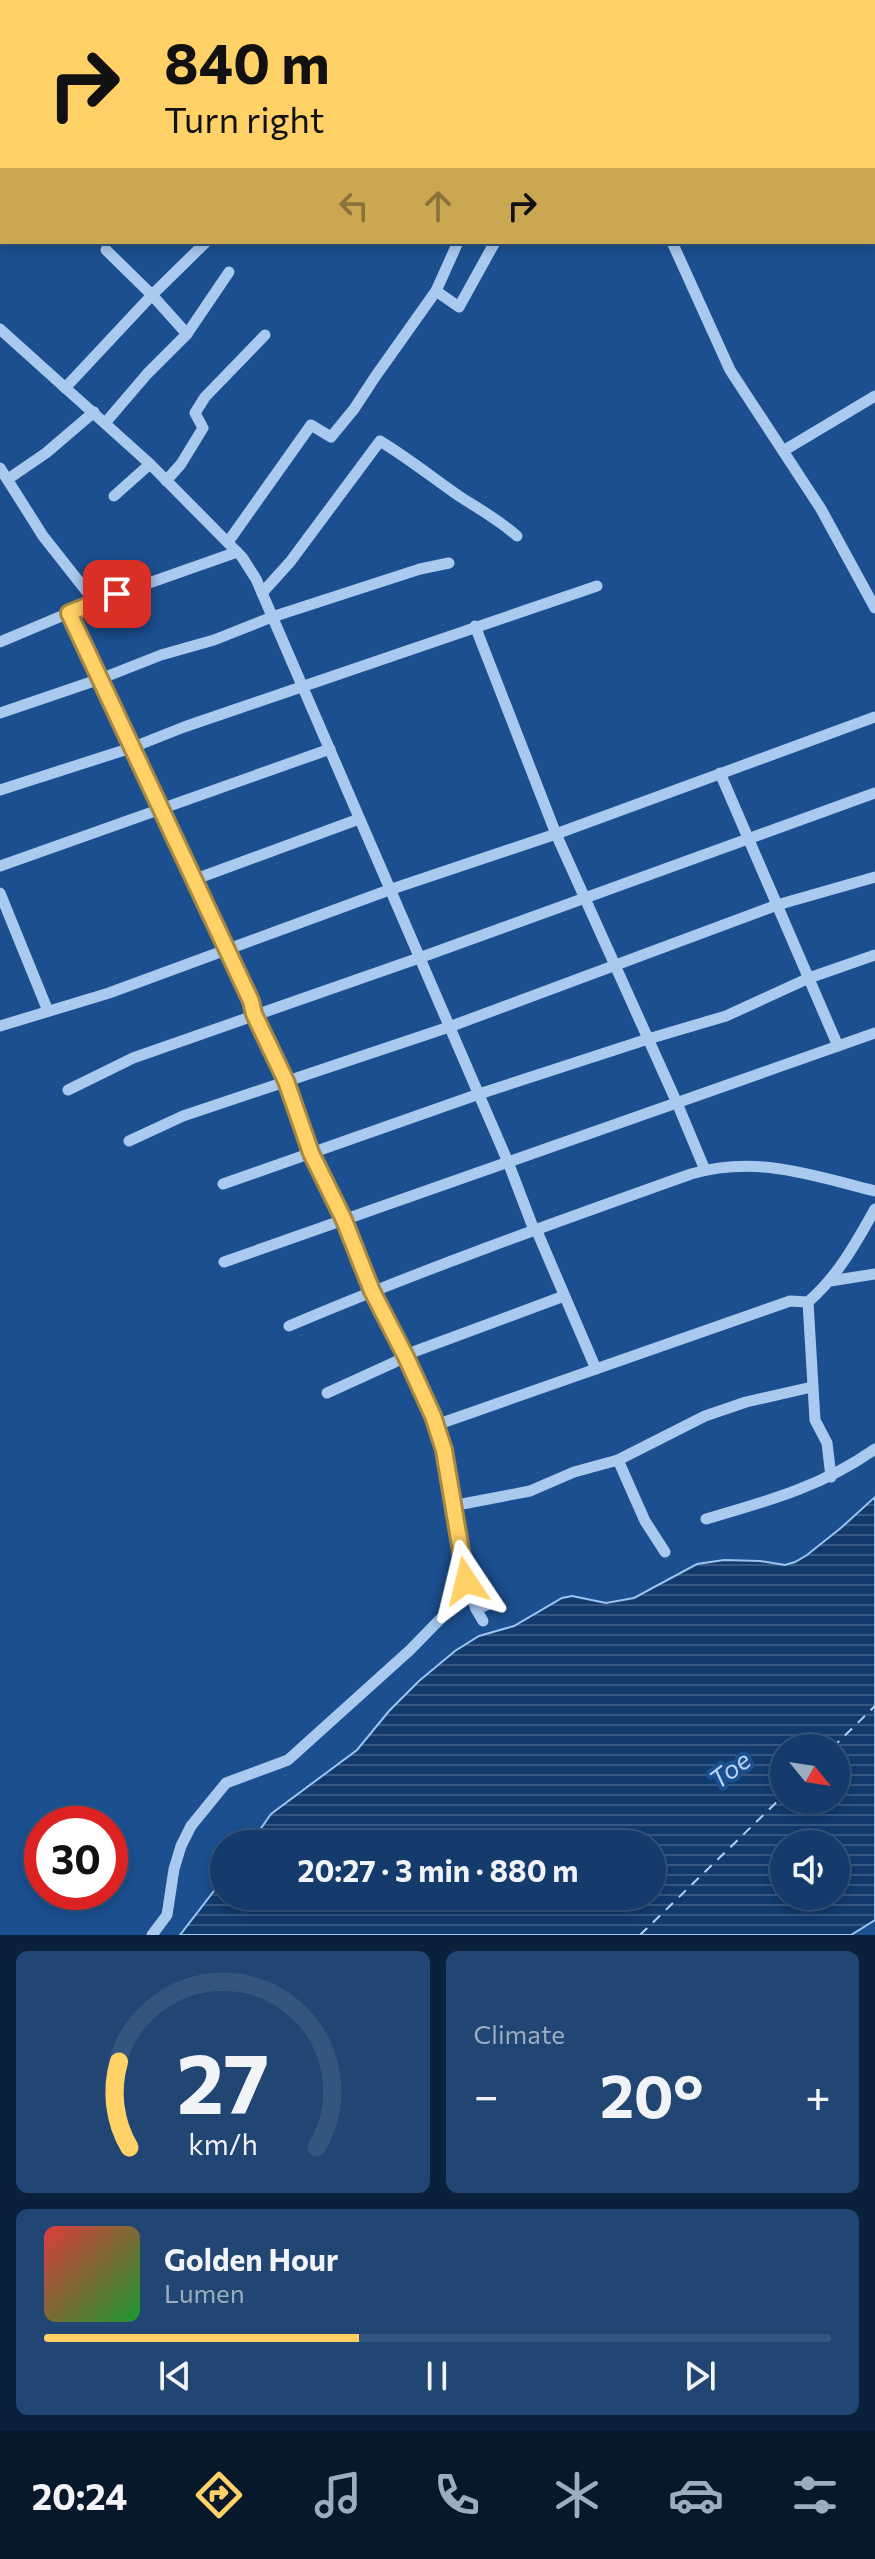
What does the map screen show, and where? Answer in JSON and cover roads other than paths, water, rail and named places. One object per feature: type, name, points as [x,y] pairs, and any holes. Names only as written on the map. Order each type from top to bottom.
[{"type":"street","points":[[65,388],[204,244]]},
{"type":"street","points":[[228,542],[311,425],[331,437],[354,409],[436,291],[457,244]]},
{"type":"street","points":[[436,291],[459,307],[494,244]]},
{"type":"street","points":[[673,244],[730,370],[821,509],[875,608]]},
{"type":"street","points":[[106,250],[187,334]]},
{"type":"street","points":[[106,422],[187,334],[229,272]]},
{"type":"street","points":[[0,329],[106,422],[228,542],[262,593],[596,1369]]},
{"type":"street","points":[[166,481],[181,464],[203,428],[195,413],[205,397],[265,335]]},
{"type":"street","points":[[783,451],[875,396]]},
{"type":"street","points":[[8,479],[46,453],[94,412]]},
{"type":"street","points":[[262,593],[290,562],[380,441],[517,536]]},
{"type":"street","points":[[114,496],[150,464]]},
{"type":"street","points":[[0,468],[43,536],[95,602]]},
{"type":"street","points":[[0,642],[95,602],[237,552]]},
{"type":"street","points":[[0,713],[272,617],[420,569],[449,563]]},
{"type":"street","points":[[0,790],[131,748],[184,727],[597,586]]},
{"type":"street","points":[[69,613],[251,1001],[254,1014],[286,1081],[311,1153],[436,1425],[444,1450],[466,1581],[483,1621]]},
{"type":"street","points":[[475,626],[556,834],[705,1170]]},
{"type":"street","points":[[0,1026],[109,993],[875,717]]},
{"type":"street","points":[[0,866],[330,749]]},
{"type":"street","points":[[720,773],[838,1046]]},
{"type":"street","points":[[68,1090],[133,1058],[875,793]]},
{"type":"street","points":[[193,880],[359,819]]},
{"type":"street","points":[[129,1141],[183,1116],[449,1027],[777,905],[875,877]]},
{"type":"street","points":[[0,893],[48,1011]]},
{"type":"street","points":[[223,1184],[479,1094],[726,1016],[809,978],[875,955]]},
{"type":"street","points":[[0,1034],[37,1022],[35,1015]]},
{"type":"street","points":[[224,1262],[875,1033]]},
{"type":"street","points":[[289,1326],[534,1230],[718,1166],[785,1168],[875,1191]]},
{"type":"street","points":[[436,1425],[790,1301],[808,1302],[830,1281],[851,1252],[875,1209]]},
{"type":"street","points":[[830,1281],[875,1274]]},
{"type":"street","points":[[327,1393],[406,1356],[564,1296]]},
{"type":"street","points":[[808,1302],[815,1420],[827,1443],[831,1477]]},
{"type":"street","points":[[452,1506],[530,1491],[574,1472],[618,1460],[705,1416],[746,1402],[812,1387]]},
{"type":"street","points":[[706,1519],[799,1491],[831,1477],[875,1449]]},
{"type":"street","points":[[618,1460],[645,1521],[665,1552]]},
{"type":"street","points":[[152,1935],[167,1915],[181,1846],[191,1826],[226,1783],[288,1760],[410,1650],[453,1606],[466,1581]]},
{"type":"street","points":[[476,1609],[494,1602]]},
{"type":"water","name":"Toe","points":[[875,1497],[875,1920],[851,1935],[180,1935],[210,1896],[210,1910],[666,1910],[666,1830],[260,1830],[271,1814],[357,1750],[419,1681],[479,1636],[514,1626],[562,1598],[572,1596],[606,1603],[634,1598],[697,1564],[724,1560],[785,1565],[807,1555]]}]
